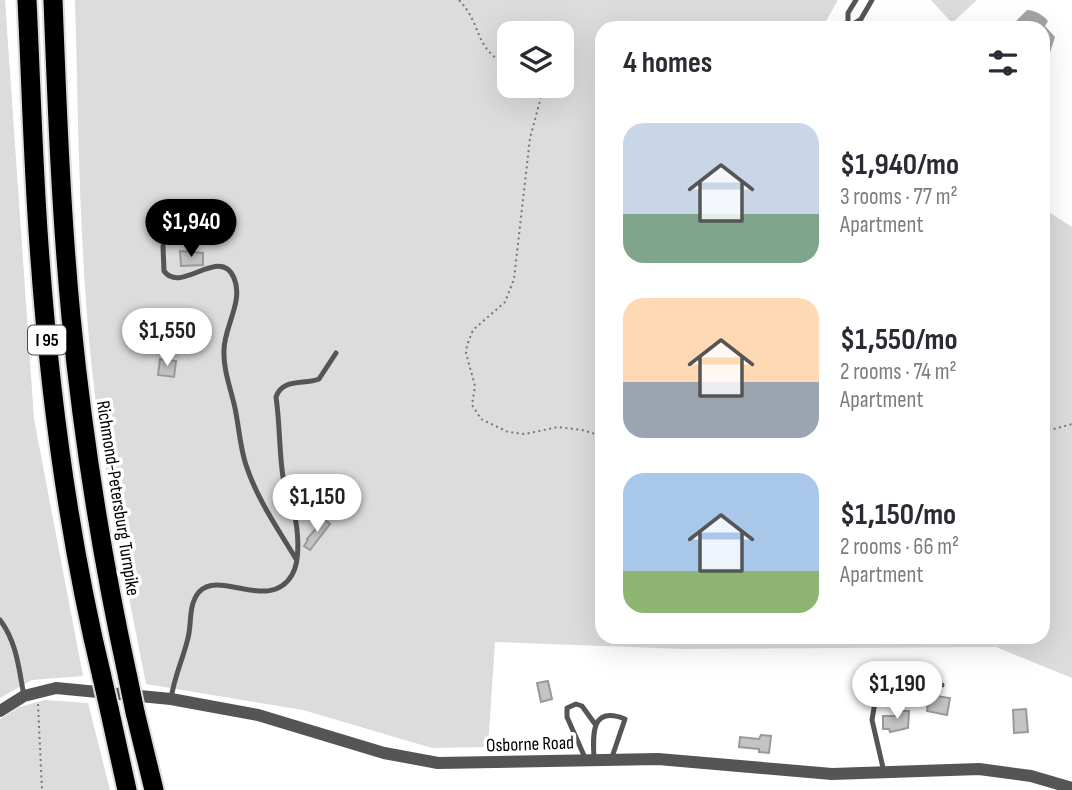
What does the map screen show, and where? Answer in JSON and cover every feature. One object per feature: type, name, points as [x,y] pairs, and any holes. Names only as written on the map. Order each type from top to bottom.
[{"type":"highway","name":"I 95","points":[[27,0],[38,242],[45,324],[78,563],[127,790]]},
{"type":"highway","name":"Richmond-Petersburg Turnpike","points":[[53,0],[65,235],[74,343],[105,565],[154,790]]},
{"type":"street","name":"Osborne Road","points":[[0,710],[31,694],[56,688],[171,699],[258,715],[384,753],[438,763],[658,759],[832,774],[979,769],[1031,776],[1072,788]]},
{"type":"lane","points":[[848,21],[848,13],[856,0]]},
{"type":"lane","points":[[858,21],[872,0]]},
{"type":"lane","points":[[163,246],[164,271],[170,277],[184,277],[219,266],[233,276],[236,293],[225,338],[224,361],[242,451],[260,496],[297,561]]},
{"type":"lane","points":[[171,699],[174,680],[190,633],[192,607],[199,592],[218,585],[258,592],[275,589],[290,579],[297,561],[296,524],[283,475],[276,397],[278,391],[288,384],[319,379],[336,353]]},
{"type":"lane","points":[[0,620],[12,640],[31,694]]},
{"type":"lane","points":[[884,772],[872,720],[875,702],[891,689],[917,682],[942,685]]},
{"type":"lane","points":[[590,760],[567,717],[567,708],[576,704],[582,706],[595,724]]},
{"type":"lane","points":[[590,760],[595,724],[606,716],[613,715],[625,719],[611,760]]},
{"type":"path","points":[[459,0],[472,17],[484,48],[497,60]]},
{"type":"path","points":[[541,98],[530,138],[519,254],[514,279],[505,302],[473,330],[467,345],[466,353],[475,386],[472,405],[481,419],[508,432],[525,434],[558,427],[595,434]]},
{"type":"path","points":[[1050,430],[1072,424]]},
{"type":"path","points":[[31,694],[42,790]]},
{"type":"shaded area","points":[[0,0],[5,0],[34,419],[83,676],[32,680],[0,698]]},
{"type":"shaded area","points":[[75,0],[838,0],[826,21],[595,21],[595,644],[1050,644],[1050,213],[1072,227],[1072,678],[996,647],[683,649],[495,642],[488,747],[432,748],[303,710],[146,684],[108,485],[92,366],[83,262]]},
{"type":"shaded area","points":[[931,0],[977,0],[954,21],[950,21]]},
{"type":"shaded area","points":[[1027,10],[1036,12],[1048,21],[1016,21]]},
{"type":"shaded area","points":[[1050,32],[1055,37],[1050,53]]},
{"type":"shaded area","points":[[45,700],[88,703],[110,790],[0,790],[0,719],[19,707]]},
{"type":"building","points":[[180,251],[203,253],[203,265],[181,266]]},
{"type":"building","points":[[160,310],[161,327],[150,328],[150,311]]},
{"type":"building","points":[[189,320],[189,330],[171,330],[171,321]]},
{"type":"building","points":[[160,359],[176,361],[174,377],[158,375]]},
{"type":"building","points":[[324,519],[330,524],[310,550],[304,546],[307,539]]},
{"type":"building","points":[[548,681],[552,699],[541,702],[537,683]]},
{"type":"building","points":[[929,695],[950,698],[947,715],[927,711]]},
{"type":"building","points":[[1026,709],[1028,732],[1014,733],[1013,710]]},
{"type":"building","points":[[896,711],[909,711],[908,728],[890,732],[889,729],[883,729],[883,716],[897,716]]},
{"type":"building","points":[[761,735],[771,736],[769,753],[739,747],[740,737],[759,739]]}]
